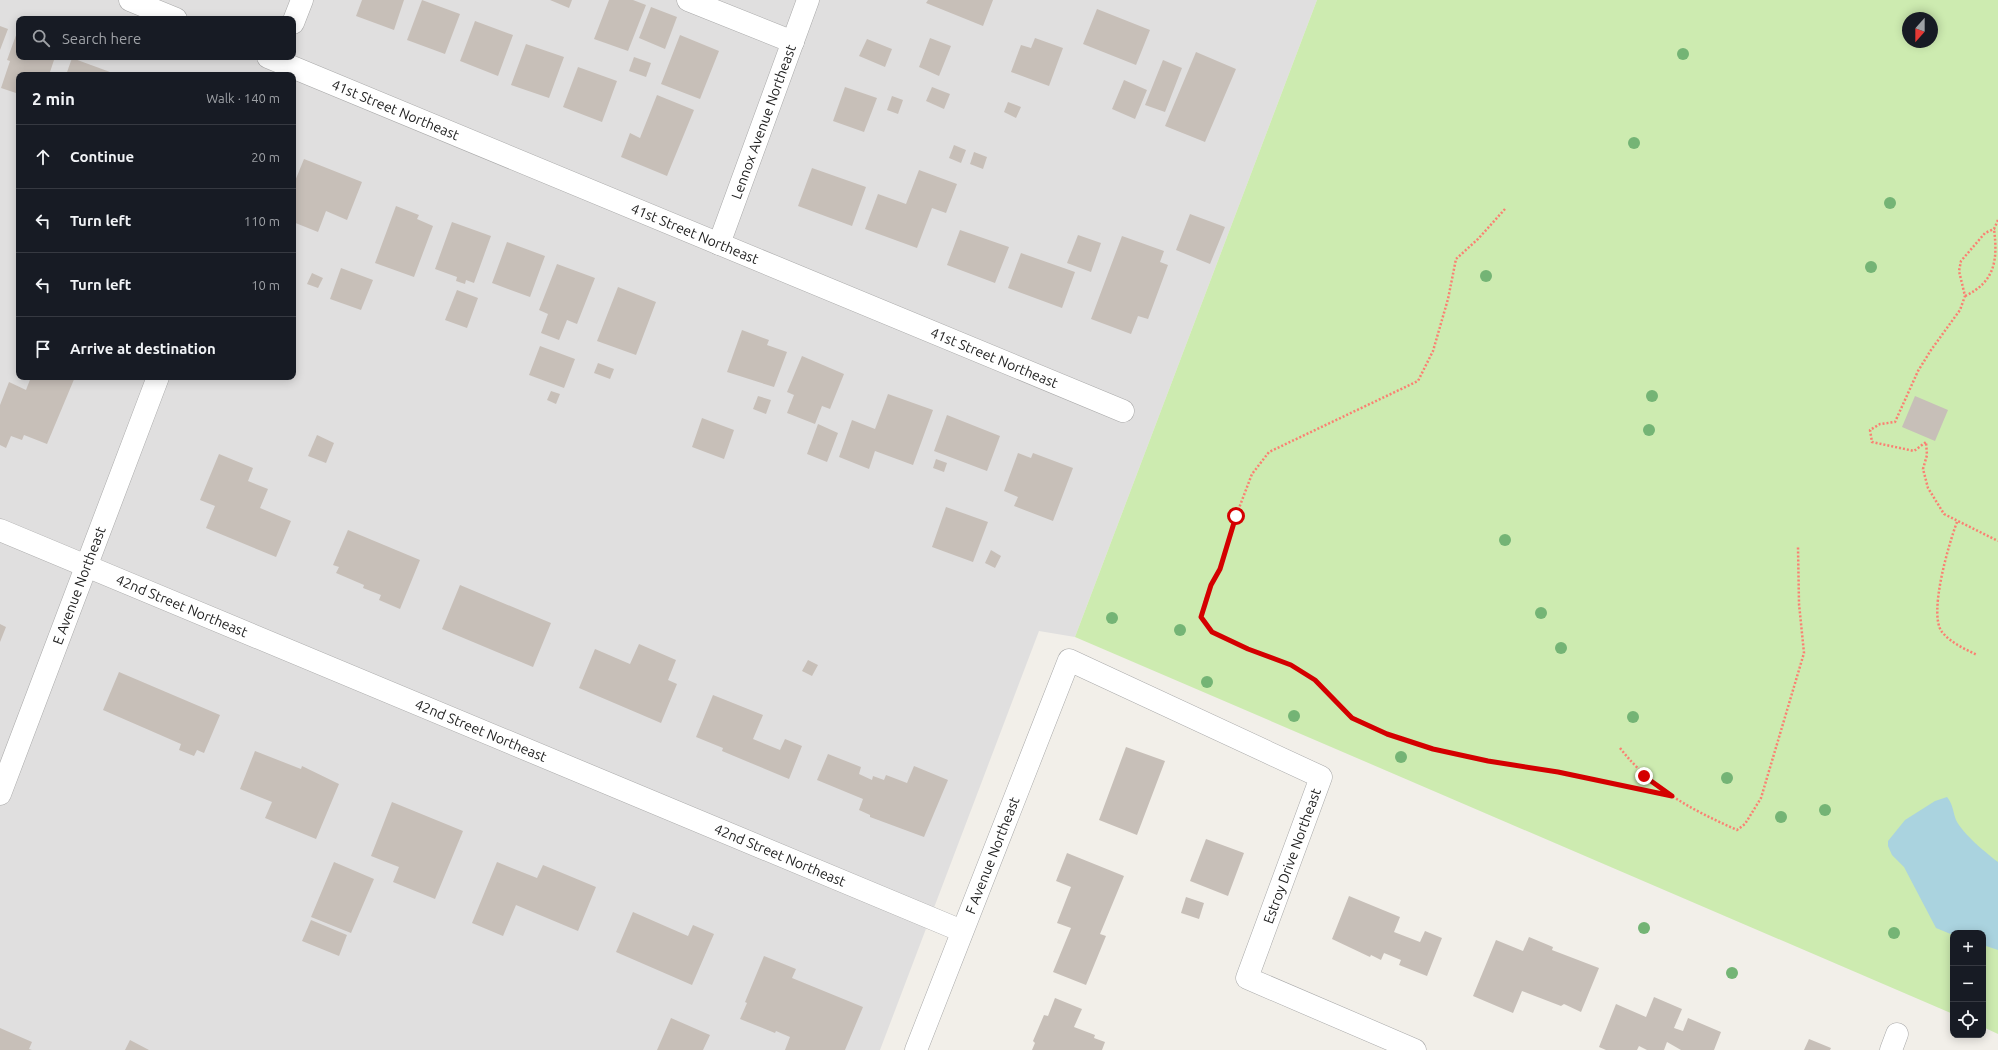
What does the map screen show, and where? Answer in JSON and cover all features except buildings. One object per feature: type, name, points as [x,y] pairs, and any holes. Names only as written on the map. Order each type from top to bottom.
[{"type":"street","points":[[130,0],[169,16]]},
{"type":"street","points":[[296,16],[302,0]]},
{"type":"street","points":[[688,0],[793,42]]},
{"type":"street","name":"Lennox Avenue Northeast","points":[[718,244],[808,0]]},
{"type":"street","name":"41st Street Northeast","points":[[275,63],[1123,411]]},
{"type":"street","name":"E Avenue Northeast","points":[[0,794],[157,380]]},
{"type":"street","name":"42nd Street Northeast","points":[[0,530],[962,931]]},
{"type":"street","name":"F Avenue Northeast","points":[[916,1050],[1069,660]]},
{"type":"street","name":"Estroy Drive Northeast","points":[[1069,660],[1321,777],[1247,978],[1415,1050]]},
{"type":"path","points":[[1505,209],[1478,239],[1456,259],[1448,299],[1433,351],[1418,381],[1269,452],[1252,474],[1236,516],[1220,569],[1205,600],[1201,617],[1212,632],[1248,649],[1291,665],[1315,680],[1352,718],[1387,734],[1433,749],[1480,760],[1558,772],[1672,796]]},
{"type":"path","points":[[1965,296],[1985,284],[1993,272],[1997,243],[1994,229],[1998,220]]},
{"type":"path","points":[[1994,229],[1985,233],[1961,261],[1959,271],[1965,296],[1960,310],[1931,350],[1918,371],[1895,422],[1880,424],[1870,430],[1872,442],[1914,451],[1926,442],[1927,455],[1923,469],[1928,488],[1944,514],[1956,522],[1998,541]]},
{"type":"path","points":[[1956,522],[1942,565],[1936,615],[1941,631],[1954,643],[1977,655]]},
{"type":"path","points":[[1620,748],[1644,776],[1672,796],[1703,815],[1737,830],[1745,824],[1761,798],[1804,653],[1799,604],[1798,547]]},
{"type":"shaded area","points":[[0,0],[1317,0],[1075,637],[1039,631],[880,1050],[0,1050]]},
{"type":"green space","points":[[1317,0],[1998,0],[1998,1034],[1986,1028],[1986,930],[1950,930],[1950,1013],[1075,637]]},
{"type":"water","points":[[1947,797],[1952,805],[1959,825],[1969,837],[1998,862],[1998,950],[1986,946],[1986,930],[1950,930],[1950,934],[1936,928],[1904,867],[1892,855],[1888,846],[1888,841],[1905,820],[1935,801]]},
{"type":"route","points":[[1236,516],[1220,569],[1205,600],[1201,617],[1212,632],[1248,649],[1291,665],[1315,680],[1352,718],[1387,734],[1433,749],[1488,761],[1558,772],[1672,796],[1667,794],[1644,776]]}]
